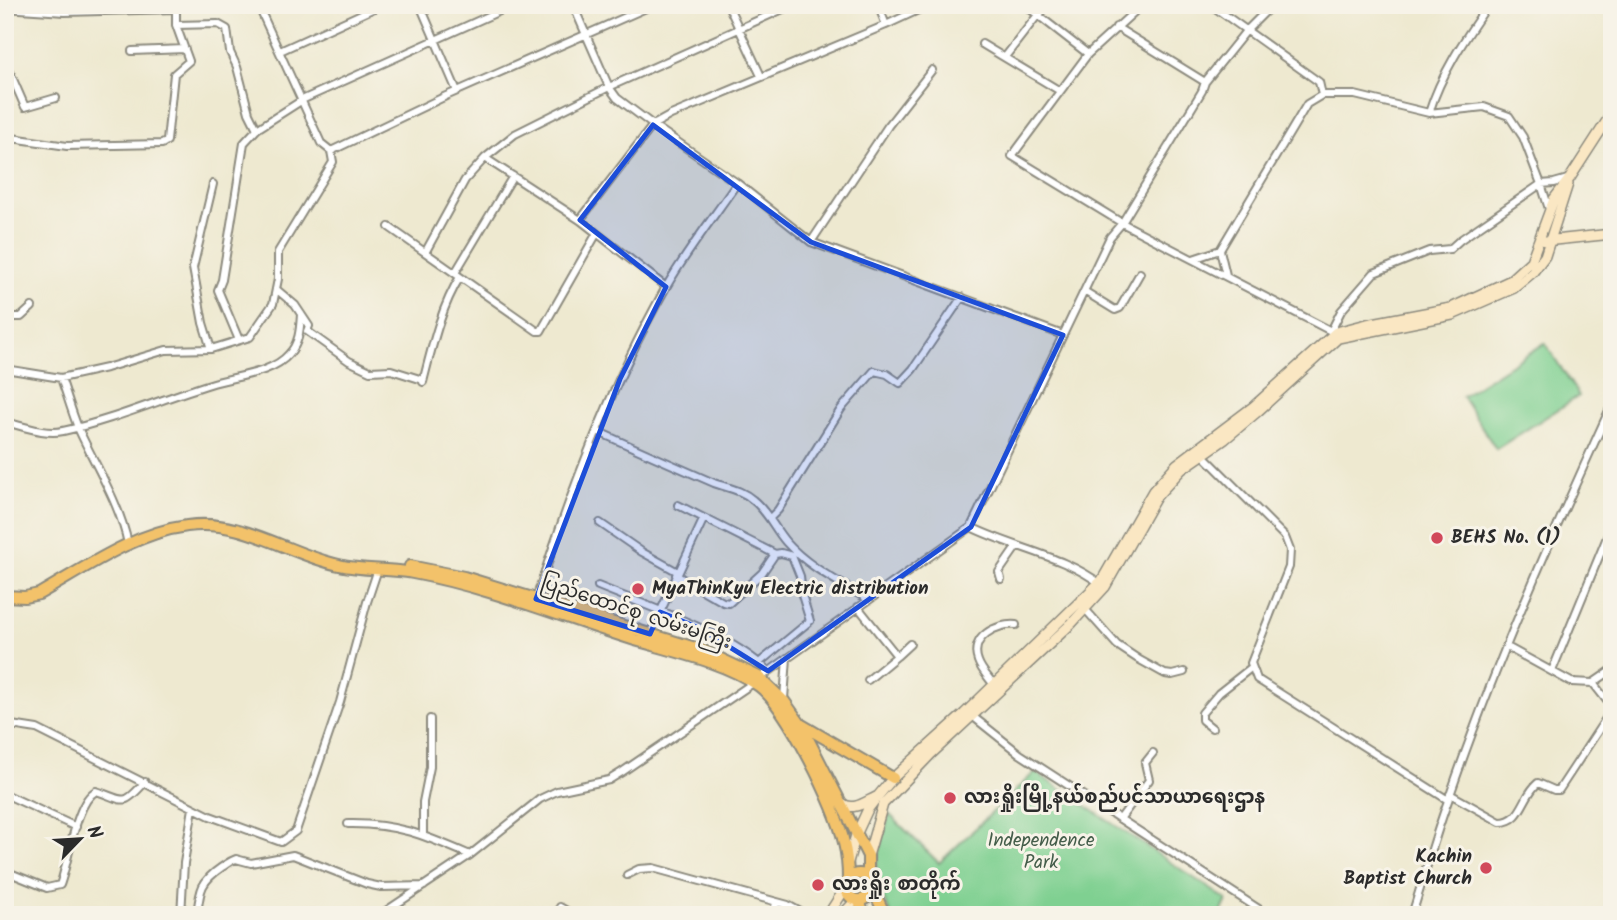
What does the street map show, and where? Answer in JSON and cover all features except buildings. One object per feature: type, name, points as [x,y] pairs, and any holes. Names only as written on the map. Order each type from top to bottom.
[{"type":"main road","points":[[1545,241],[1549,209],[1554,199],[1612,113]]},
{"type":"main road","points":[[847,863],[868,809],[893,778],[970,714],[1085,609],[1103,585],[1153,491],[1177,464],[1200,452],[1334,334],[1367,324],[1451,308],[1509,281],[1526,267],[1545,241],[1570,178]]},
{"type":"main road","points":[[1545,241],[1612,234]]},
{"type":"main road","points":[[5,596],[25,597],[39,594],[128,544],[187,526],[225,526],[247,531],[267,541]]},
{"type":"main road","name":"ပြည်ထောင်စု လမ်းမကြီး","points":[[267,541],[339,558],[436,569],[702,650],[760,677],[784,701],[800,725],[841,803],[868,856],[867,869],[871,885],[885,915]]},
{"type":"main road","name":"ပြည်ထောင်စု လမ်းမကြီး","points":[[267,541],[340,565],[411,572],[463,585],[760,677],[767,693],[791,726],[839,826],[847,863],[847,883]]},
{"type":"main road","points":[[868,856],[883,804],[970,714],[994,685],[1103,585]]},
{"type":"main road","points":[[800,725],[893,778]]},
{"type":"main road","points":[[841,803],[852,808],[878,796]]},
{"type":"main road","points":[[828,915],[847,883],[859,874],[867,877],[871,885],[868,895],[857,900],[842,915]]},
{"type":"main road","points":[[847,883],[849,895],[857,900],[866,915]]},
{"type":"street","points":[[92,12],[103,5]]},
{"type":"street","points":[[5,369],[61,378],[166,350],[211,348],[250,337],[256,330],[272,304],[278,252],[333,162],[331,151],[321,143],[259,5]]},
{"type":"street","points":[[280,51],[382,5]]},
{"type":"street","points":[[420,5],[457,91]]},
{"type":"street","points":[[239,340],[218,290],[222,280],[244,144],[257,130],[302,101],[513,5]]},
{"type":"street","points":[[573,5],[609,87],[617,98],[737,183],[811,242],[1063,335]]},
{"type":"street","points":[[331,151],[457,91],[653,5]]},
{"type":"street","points":[[728,5],[761,76]]},
{"type":"street","points":[[426,251],[465,180],[485,158],[515,134],[609,87],[792,5]]},
{"type":"street","points":[[878,5],[886,25]]},
{"type":"street","points":[[580,220],[653,125],[929,5]]},
{"type":"street","points":[[1025,5],[1088,54]]},
{"type":"street","points":[[1005,57],[1049,5]]},
{"type":"street","points":[[1137,5],[1134,12],[1088,54],[1012,156],[1122,223],[1334,334],[1341,311],[1374,273],[1429,251],[1450,249],[1541,184],[1570,178]]},
{"type":"street","points":[[1211,5],[1319,82],[1322,94]]},
{"type":"street","points":[[380,915],[470,855],[540,799],[557,791],[609,780],[971,527],[1110,237],[1122,223],[1205,82],[1246,31],[1272,5]]},
{"type":"street","points":[[1429,113],[1434,96],[1459,50],[1488,5]]},
{"type":"street","points":[[5,8],[92,12],[176,7],[176,25],[188,61],[174,74],[169,136],[162,144],[67,146],[5,137]]},
{"type":"street","points":[[176,25],[218,24],[227,29],[230,52],[257,130]]},
{"type":"street","points":[[1116,27],[1205,82]]},
{"type":"street","points":[[982,44],[1060,91]]},
{"type":"street","points":[[132,51],[185,49]]},
{"type":"street","points":[[5,61],[25,107],[56,99]]},
{"type":"street","points":[[811,242],[888,127],[932,70]]},
{"type":"street","points":[[1193,259],[1220,250],[1307,104],[1322,94],[1355,95],[1429,113],[1484,107],[1509,116],[1524,137],[1549,209]]},
{"type":"street","points":[[485,158],[580,220],[666,288]]},
{"type":"street","points":[[275,289],[295,305],[309,326],[307,331],[349,361],[370,371],[391,370],[423,382],[457,275],[513,176]]},
{"type":"street","points":[[536,599],[557,532],[620,379],[666,288],[737,183]]},
{"type":"street","points":[[211,348],[203,323],[193,268],[213,184]]},
{"type":"street","points":[[389,227],[537,331],[541,331],[597,233]]},
{"type":"street","points":[[1220,250],[1226,276]]},
{"type":"street","points":[[1084,291],[1115,310],[1120,308],[1140,273]]},
{"type":"street","points":[[771,517],[841,410],[874,371],[887,374],[900,383],[913,369],[962,297]]},
{"type":"street","points":[[5,317],[21,317],[32,307]]},
{"type":"street","points":[[5,422],[50,433],[90,425],[277,364],[289,355],[297,342],[300,314]]},
{"type":"street","points":[[61,378],[77,426],[126,530],[128,544]]},
{"type":"street","points":[[1412,915],[1449,797],[1507,647],[1556,527],[1612,404]]},
{"type":"street","points":[[597,431],[742,492],[771,517],[786,541],[797,551],[823,572],[869,600]]},
{"type":"street","points":[[1200,452],[1285,537],[1290,550],[1289,567],[1251,663],[1257,679],[1449,797],[1500,822],[1508,822],[1516,817],[1532,788],[1538,783],[1559,790],[1609,715],[1611,706],[1593,683]]},
{"type":"street","points":[[678,505],[775,554]]},
{"type":"street","points":[[650,634],[704,518]]},
{"type":"street","points":[[600,523],[723,602],[729,603],[762,573],[775,554],[782,552],[792,556],[800,576],[802,595],[810,621],[794,637],[759,663]]},
{"type":"street","points":[[1552,671],[1612,525]]},
{"type":"street","points":[[971,527],[1052,559],[1103,585]]},
{"type":"street","points":[[1001,579],[999,572],[1017,546]]},
{"type":"street","points":[[5,724],[37,729],[210,816],[281,842],[296,831],[340,702],[378,569]]},
{"type":"street","points":[[598,586],[699,628],[759,663]]},
{"type":"street","points":[[858,607],[897,656]]},
{"type":"street","points":[[1085,609],[1117,645],[1138,659],[1172,676],[1184,672]]},
{"type":"street","points":[[994,685],[977,659],[977,647],[983,636],[993,628],[1004,624],[1016,625]]},
{"type":"street","points":[[868,680],[910,644]]},
{"type":"street","points":[[1507,647],[1572,682],[1593,683],[1612,670]]},
{"type":"street","points":[[784,701],[787,657]]},
{"type":"street","points":[[759,663],[760,677]]},
{"type":"street","points":[[1212,728],[1202,720],[1202,713],[1219,693],[1252,667]]},
{"type":"street","points":[[970,714],[1020,754],[1268,915]]},
{"type":"street","points":[[423,835],[423,803],[430,767],[430,719]]},
{"type":"street","points":[[1120,819],[1149,780],[1145,763],[1153,753]]},
{"type":"street","points":[[5,871],[47,888],[60,885],[76,827],[89,794],[96,791],[113,799],[130,799],[145,782]]},
{"type":"street","points":[[5,794],[76,827]]},
{"type":"street","points":[[181,915],[184,863],[193,807]]},
{"type":"street","points":[[348,824],[377,823],[423,835],[470,855]]},
{"type":"street","points":[[197,915],[200,890],[204,882],[236,859],[251,863],[293,855],[367,884],[381,887],[426,886]]},
{"type":"street","points":[[627,874],[639,869],[653,868],[776,902],[806,915]]},
{"type":"street","points":[[773,915],[776,902]]},
{"type":"street","points":[[560,907],[574,915]]},
{"type":"highlighted area","points":[[653,125],[811,242],[1063,335],[971,527],[768,671],[699,628],[660,612],[650,634],[536,599],[620,379],[666,287],[580,220]]},
{"type":"green space","points":[[1545,343],[1579,396],[1496,449],[1462,396]]},
{"type":"green space","name":"Independence Park","points":[[1035,772],[1227,900],[1220,915],[891,915],[883,898],[876,865],[889,814],[939,863]]},
{"type":"place","name":"BEHS No. (1)","points":[[1437,538]]},
{"type":"place","name":"MyaThinKyu Electric distribution","points":[[638,589]]},
{"type":"place","name":"လားရှိုးမြို့နယ်စည်ပင်သာယာရေးဌာန","points":[[950,798]]},
{"type":"place","name":"Kachin Baptist Church","points":[[1486,868]]},
{"type":"place","name":"လားရှိုး စာတိုက်","points":[[818,885]]}]
